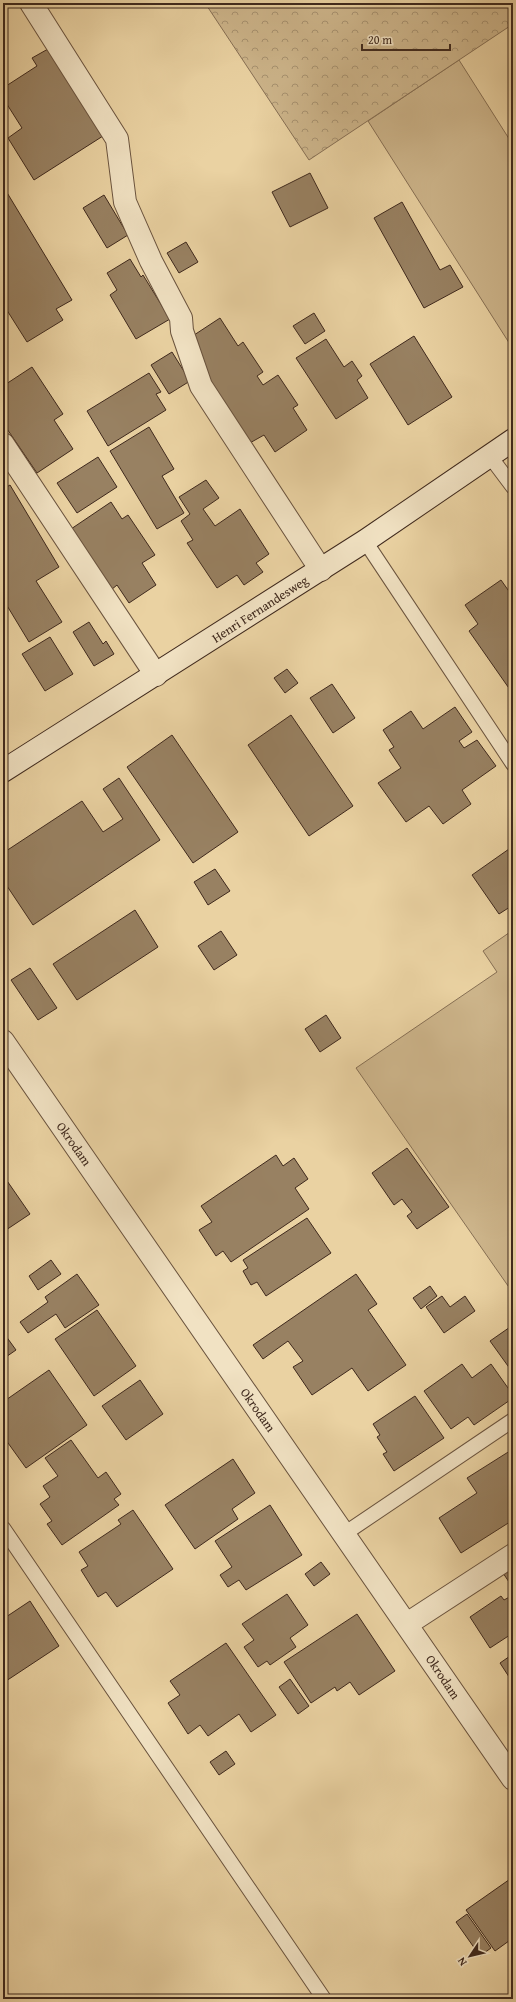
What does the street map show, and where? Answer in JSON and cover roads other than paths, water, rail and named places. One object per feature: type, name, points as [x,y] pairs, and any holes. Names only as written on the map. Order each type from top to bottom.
[{"type":"street","points":[[31,3],[117,139],[125,202],[151,261],[181,318],[182,332],[201,386],[321,570]]},
{"type":"street","name":"Henri Fernandesweg","points":[[3,771],[321,570],[513,440]]},
{"type":"street","points":[[3,444],[156,675]]},
{"type":"street","name":"Okrodam","points":[[3,1041],[344,1534],[510,1767]]},
{"type":"street","points":[[407,1624],[513,1555]]},
{"type":"lane","points":[[489,455],[513,487]]},
{"type":"lane","points":[[365,541],[513,764]]},
{"type":"lane","points":[[344,1534],[513,1420]]},
{"type":"lane","points":[[3,1528],[324,1999]]}]
